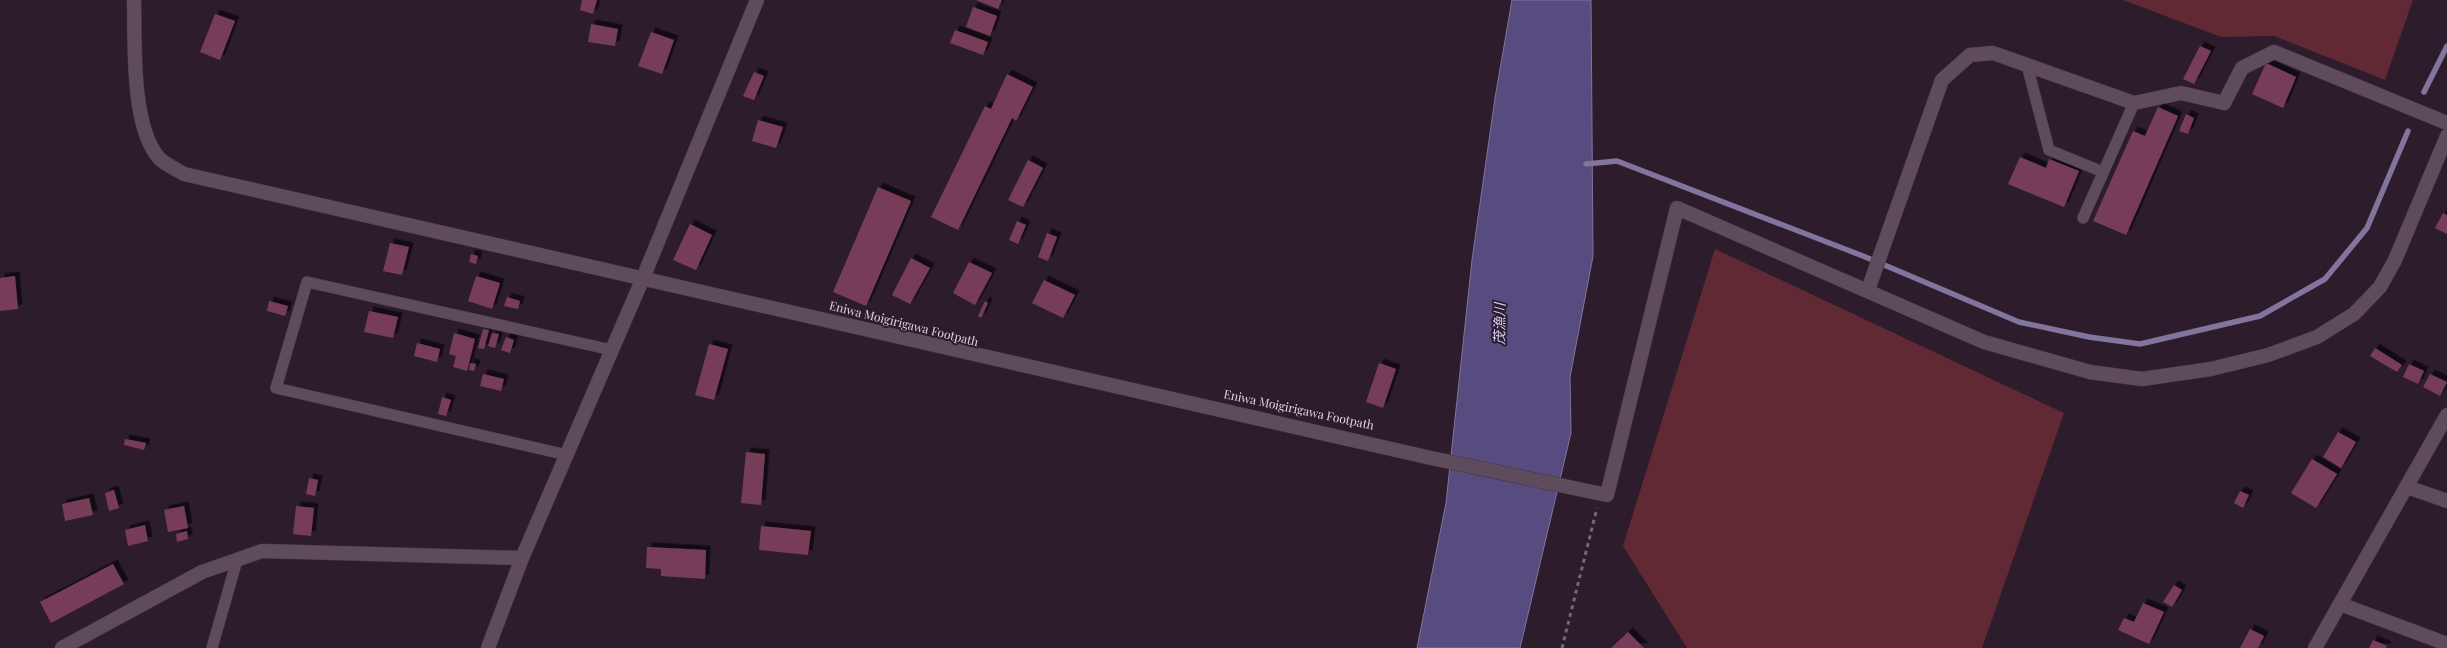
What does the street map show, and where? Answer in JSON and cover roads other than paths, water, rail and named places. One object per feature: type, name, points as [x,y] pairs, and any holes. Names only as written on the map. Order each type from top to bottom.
[{"type":"street","points":[[134,0],[137,90],[143,128],[158,158],[184,174],[1432,458],[1607,495],[1677,208],[1984,342],[2090,372],[2142,380],[2212,369],[2268,354],[2317,337],[2354,314],[2380,287],[2395,260],[2447,136]]},
{"type":"street","points":[[488,648],[522,558],[643,278],[758,0]]},
{"type":"street","points":[[1868,290],[1942,80],[1970,55],[1993,53],[2134,103],[2181,93],[2224,103],[2242,68],[2274,52],[2447,123]]},
{"type":"street","points":[[2315,648],[2447,415]]},
{"type":"street","points":[[2407,487],[2447,501]]},
{"type":"street","points":[[62,648],[202,572],[262,551],[522,558]]},
{"type":"street","points":[[2340,604],[2447,644]]},
{"type":"lane","points":[[2026,65],[2049,150],[2103,172]]},
{"type":"lane","points":[[2083,218],[2134,103]]},
{"type":"lane","points":[[567,455],[276,388],[307,282],[612,350]]},
{"type":"lane","points":[[212,648],[237,560]]},
{"type":"water","name":"茂漁川","points":[[1512,0],[1591,0],[1593,256],[1570,377],[1571,433],[1520,648],[1417,648],[1446,503],[1472,260],[1495,98]]},
{"type":"waterway","points":[[2424,92],[2447,46]]},
{"type":"waterway","points":[[1586,164],[1617,161],[1863,256],[2019,322],[2089,337],[2140,344],[2260,316],[2325,279],[2367,228],[2408,131]]}]
